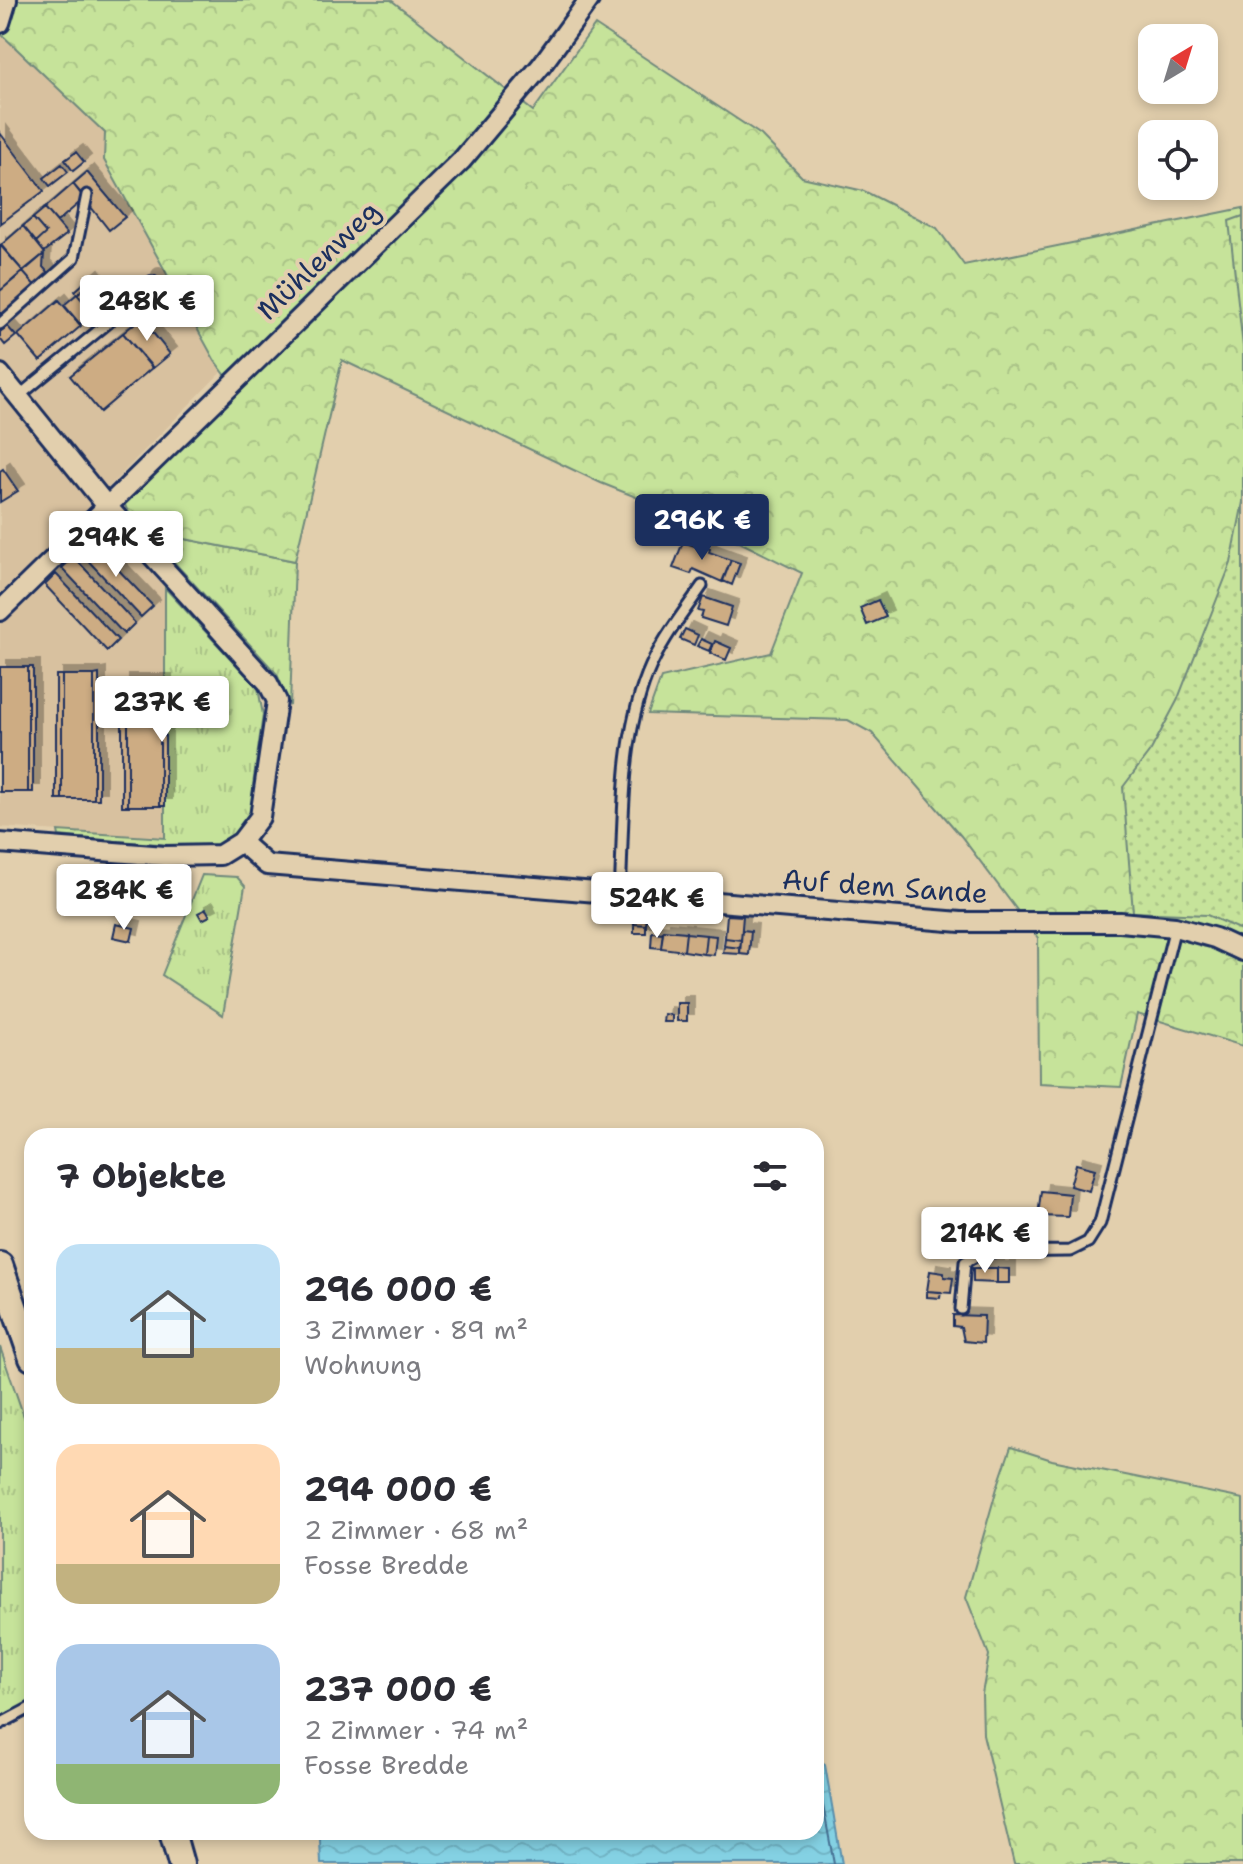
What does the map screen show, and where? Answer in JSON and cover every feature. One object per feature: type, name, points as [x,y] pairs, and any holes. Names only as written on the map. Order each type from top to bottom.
[{"type":"main road","points":[[0,1265],[24,1335]]},
{"type":"main road","points":[[174,1840],[181,1864]]},
{"type":"street","points":[[0,23],[7,0]]},
{"type":"street","name":"Mühlenweg","points":[[0,611],[462,160],[541,66],[589,0]]},
{"type":"street","points":[[0,374],[106,505],[268,683],[277,701],[260,817],[241,842],[220,855],[165,856],[0,843]]},
{"type":"street","name":"Auf dem Sande","points":[[241,842],[267,865],[961,922],[1120,922],[1175,927],[1215,938],[1243,951]]},
{"type":"lane","points":[[0,324],[74,258],[87,195]]},
{"type":"lane","points":[[18,397],[109,322]]},
{"type":"lane","points":[[620,895],[628,748],[635,714],[647,674],[666,635],[702,586]]},
{"type":"lane","points":[[961,1309],[965,1262],[983,1252],[1070,1251],[1088,1242],[1100,1223],[1175,927]]},
{"type":"lane","points":[[0,1724],[24,1711]]},
{"type":"shaded area","points":[[0,33],[105,133],[229,364],[90,506],[165,588],[165,838],[0,827]]},
{"type":"green space","points":[[0,0],[391,0],[533,111],[595,25],[761,135],[802,177],[864,191],[937,228],[964,265],[1243,208],[1243,1046],[1137,1014],[1121,1087],[1039,1083],[1038,938],[961,836],[872,733],[848,720],[648,714],[661,678],[771,653],[802,573],[701,523],[601,483],[342,360],[295,561],[155,533],[138,522],[130,514],[122,496],[229,380],[215,361],[104,160],[105,133],[0,33]]},
{"type":"green space","points":[[1243,216],[1243,347],[1229,221]]},
{"type":"green space","points":[[1243,502],[1243,931],[1207,915],[1133,912],[1123,787],[1151,750],[1177,701],[1231,563]]},
{"type":"green space","points":[[137,522],[155,533],[295,561],[290,706],[277,674]]},
{"type":"green space","points":[[165,588],[258,688],[263,715],[253,785],[257,787],[248,816],[236,833],[209,847],[59,836],[58,831],[165,838]]},
{"type":"green space","points":[[202,875],[237,877],[245,886],[223,1015],[162,975]]},
{"type":"green space","points":[[0,1347],[24,1417],[24,1707],[0,1719]]},
{"type":"green space","points":[[1011,1447],[1052,1460],[1243,1499],[1243,1864],[1014,1864],[983,1734],[982,1694],[989,1655],[966,1597]]},
{"type":"water","points":[[824,1764],[842,1864],[321,1864],[320,1840],[824,1840]]},
{"type":"building","points":[[0,133],[44,191],[0,224]]},
{"type":"building","points":[[76,152],[84,162],[73,171],[65,160]]},
{"type":"building","points":[[62,164],[68,172],[50,186],[44,178]]},
{"type":"building","points":[[87,172],[125,217],[109,230],[73,184]]},
{"type":"building","points":[[73,184],[85,198],[57,222],[45,208]]},
{"type":"building","points":[[45,208],[67,234],[44,252],[36,242],[46,233],[33,218]]},
{"type":"building","points":[[33,218],[46,233],[36,242],[23,226]]},
{"type":"building","points":[[23,226],[45,253],[23,271],[1,245]]},
{"type":"building","points":[[0,245],[23,271],[0,291]]},
{"type":"building","points":[[44,254],[43,267],[51,276],[37,288],[23,272]]},
{"type":"building","points":[[23,272],[37,288],[3,317],[0,314],[0,291]]},
{"type":"building","points":[[152,275],[159,282],[152,289],[145,282]]},
{"type":"building","points":[[92,276],[95,280],[77,294],[75,291]]},
{"type":"building","points":[[95,280],[106,292],[109,289],[121,304],[98,319],[77,294]]},
{"type":"building","points":[[77,294],[93,313],[80,324],[64,305]]},
{"type":"building","points":[[59,300],[81,326],[40,361],[18,335]]},
{"type":"building","points":[[125,300],[135,311],[123,321],[113,310]]},
{"type":"building","points":[[182,306],[185,310],[166,326],[158,316],[164,310],[173,313]]},
{"type":"building","points":[[141,318],[170,354],[153,368],[123,333]]},
{"type":"building","points":[[7,326],[16,336],[5,345],[0,339],[0,332]]},
{"type":"building","points":[[123,333],[152,368],[100,412],[70,376]]},
{"type":"building","points":[[3,469],[18,491],[0,502],[0,471]]},
{"type":"building","points":[[91,541],[153,606],[141,617],[80,552]]},
{"type":"building","points":[[683,542],[710,549],[709,552],[731,560],[722,582],[693,569],[691,574],[673,568]]},
{"type":"building","points":[[74,557],[135,623],[124,634],[62,568]]},
{"type":"building","points":[[731,560],[740,563],[732,585],[723,581]]},
{"type":"building","points":[[56,574],[118,640],[107,651],[45,585]]},
{"type":"building","points":[[703,597],[732,607],[726,626],[701,618],[703,612],[698,611]]},
{"type":"building","points":[[878,600],[886,617],[867,625],[860,608]]},
{"type":"building","points":[[685,629],[698,635],[694,645],[680,639]]},
{"type":"building","points":[[701,639],[712,644],[709,651],[697,646]]},
{"type":"building","points":[[715,641],[731,648],[726,660],[710,653]]},
{"type":"building","points":[[0,667],[28,667],[28,792],[0,792]]},
{"type":"building","points":[[28,667],[33,667],[33,792],[28,792]]},
{"type":"building","points":[[99,674],[99,799],[94,799],[94,675]]},
{"type":"building","points":[[56,675],[62,675],[62,799],[56,799]]},
{"type":"building","points":[[62,675],[94,675],[94,799],[62,799]]},
{"type":"building","points":[[122,681],[128,681],[128,806],[122,806]]},
{"type":"building","points":[[128,681],[160,681],[160,806],[128,806]]},
{"type":"building","points":[[160,681],[165,681],[165,806],[160,806]]},
{"type":"building","points":[[103,870],[122,882],[104,910],[85,898]]},
{"type":"building","points":[[127,872],[154,890],[147,902],[120,885]]},
{"type":"building","points":[[120,885],[128,890],[122,899],[114,894]]},
{"type":"building","points":[[636,907],[648,908],[646,925],[634,924]]},
{"type":"building","points":[[206,909],[210,916],[202,920],[198,913]]},
{"type":"building","points":[[727,915],[743,916],[741,940],[725,938]]},
{"type":"building","points":[[116,924],[134,928],[131,941],[113,937]]},
{"type":"building","points":[[634,924],[646,925],[646,933],[634,933]]},
{"type":"building","points":[[663,930],[686,932],[684,951],[661,948]]},
{"type":"building","points":[[742,930],[751,931],[749,955],[740,954]]},
{"type":"building","points":[[652,932],[663,933],[661,948],[651,947]]},
{"type":"building","points":[[686,933],[706,935],[704,954],[684,951]]},
{"type":"building","points":[[706,935],[716,936],[714,955],[704,954]]},
{"type":"building","points":[[725,938],[741,940],[740,948],[724,946]]},
{"type":"building","points":[[724,946],[740,948],[740,954],[723,953]]},
{"type":"building","points":[[677,1003],[687,1003],[687,1021],[677,1021]]},
{"type":"building","points":[[664,1014],[672,1015],[672,1022],[663,1022]]},
{"type":"building","points":[[1076,1164],[1095,1169],[1089,1191],[1070,1186]]},
{"type":"building","points":[[1041,1191],[1070,1194],[1068,1217],[1038,1216]]},
{"type":"building","points":[[973,1268],[997,1268],[997,1283],[973,1282]]},
{"type":"building","points":[[997,1268],[1009,1269],[1009,1283],[997,1283]]},
{"type":"building","points":[[930,1271],[953,1278],[951,1293],[927,1291]]},
{"type":"building","points":[[927,1291],[941,1292],[940,1298],[927,1297]]},
{"type":"building","points":[[953,1315],[984,1316],[983,1343],[964,1341],[961,1327],[953,1326]]}]
